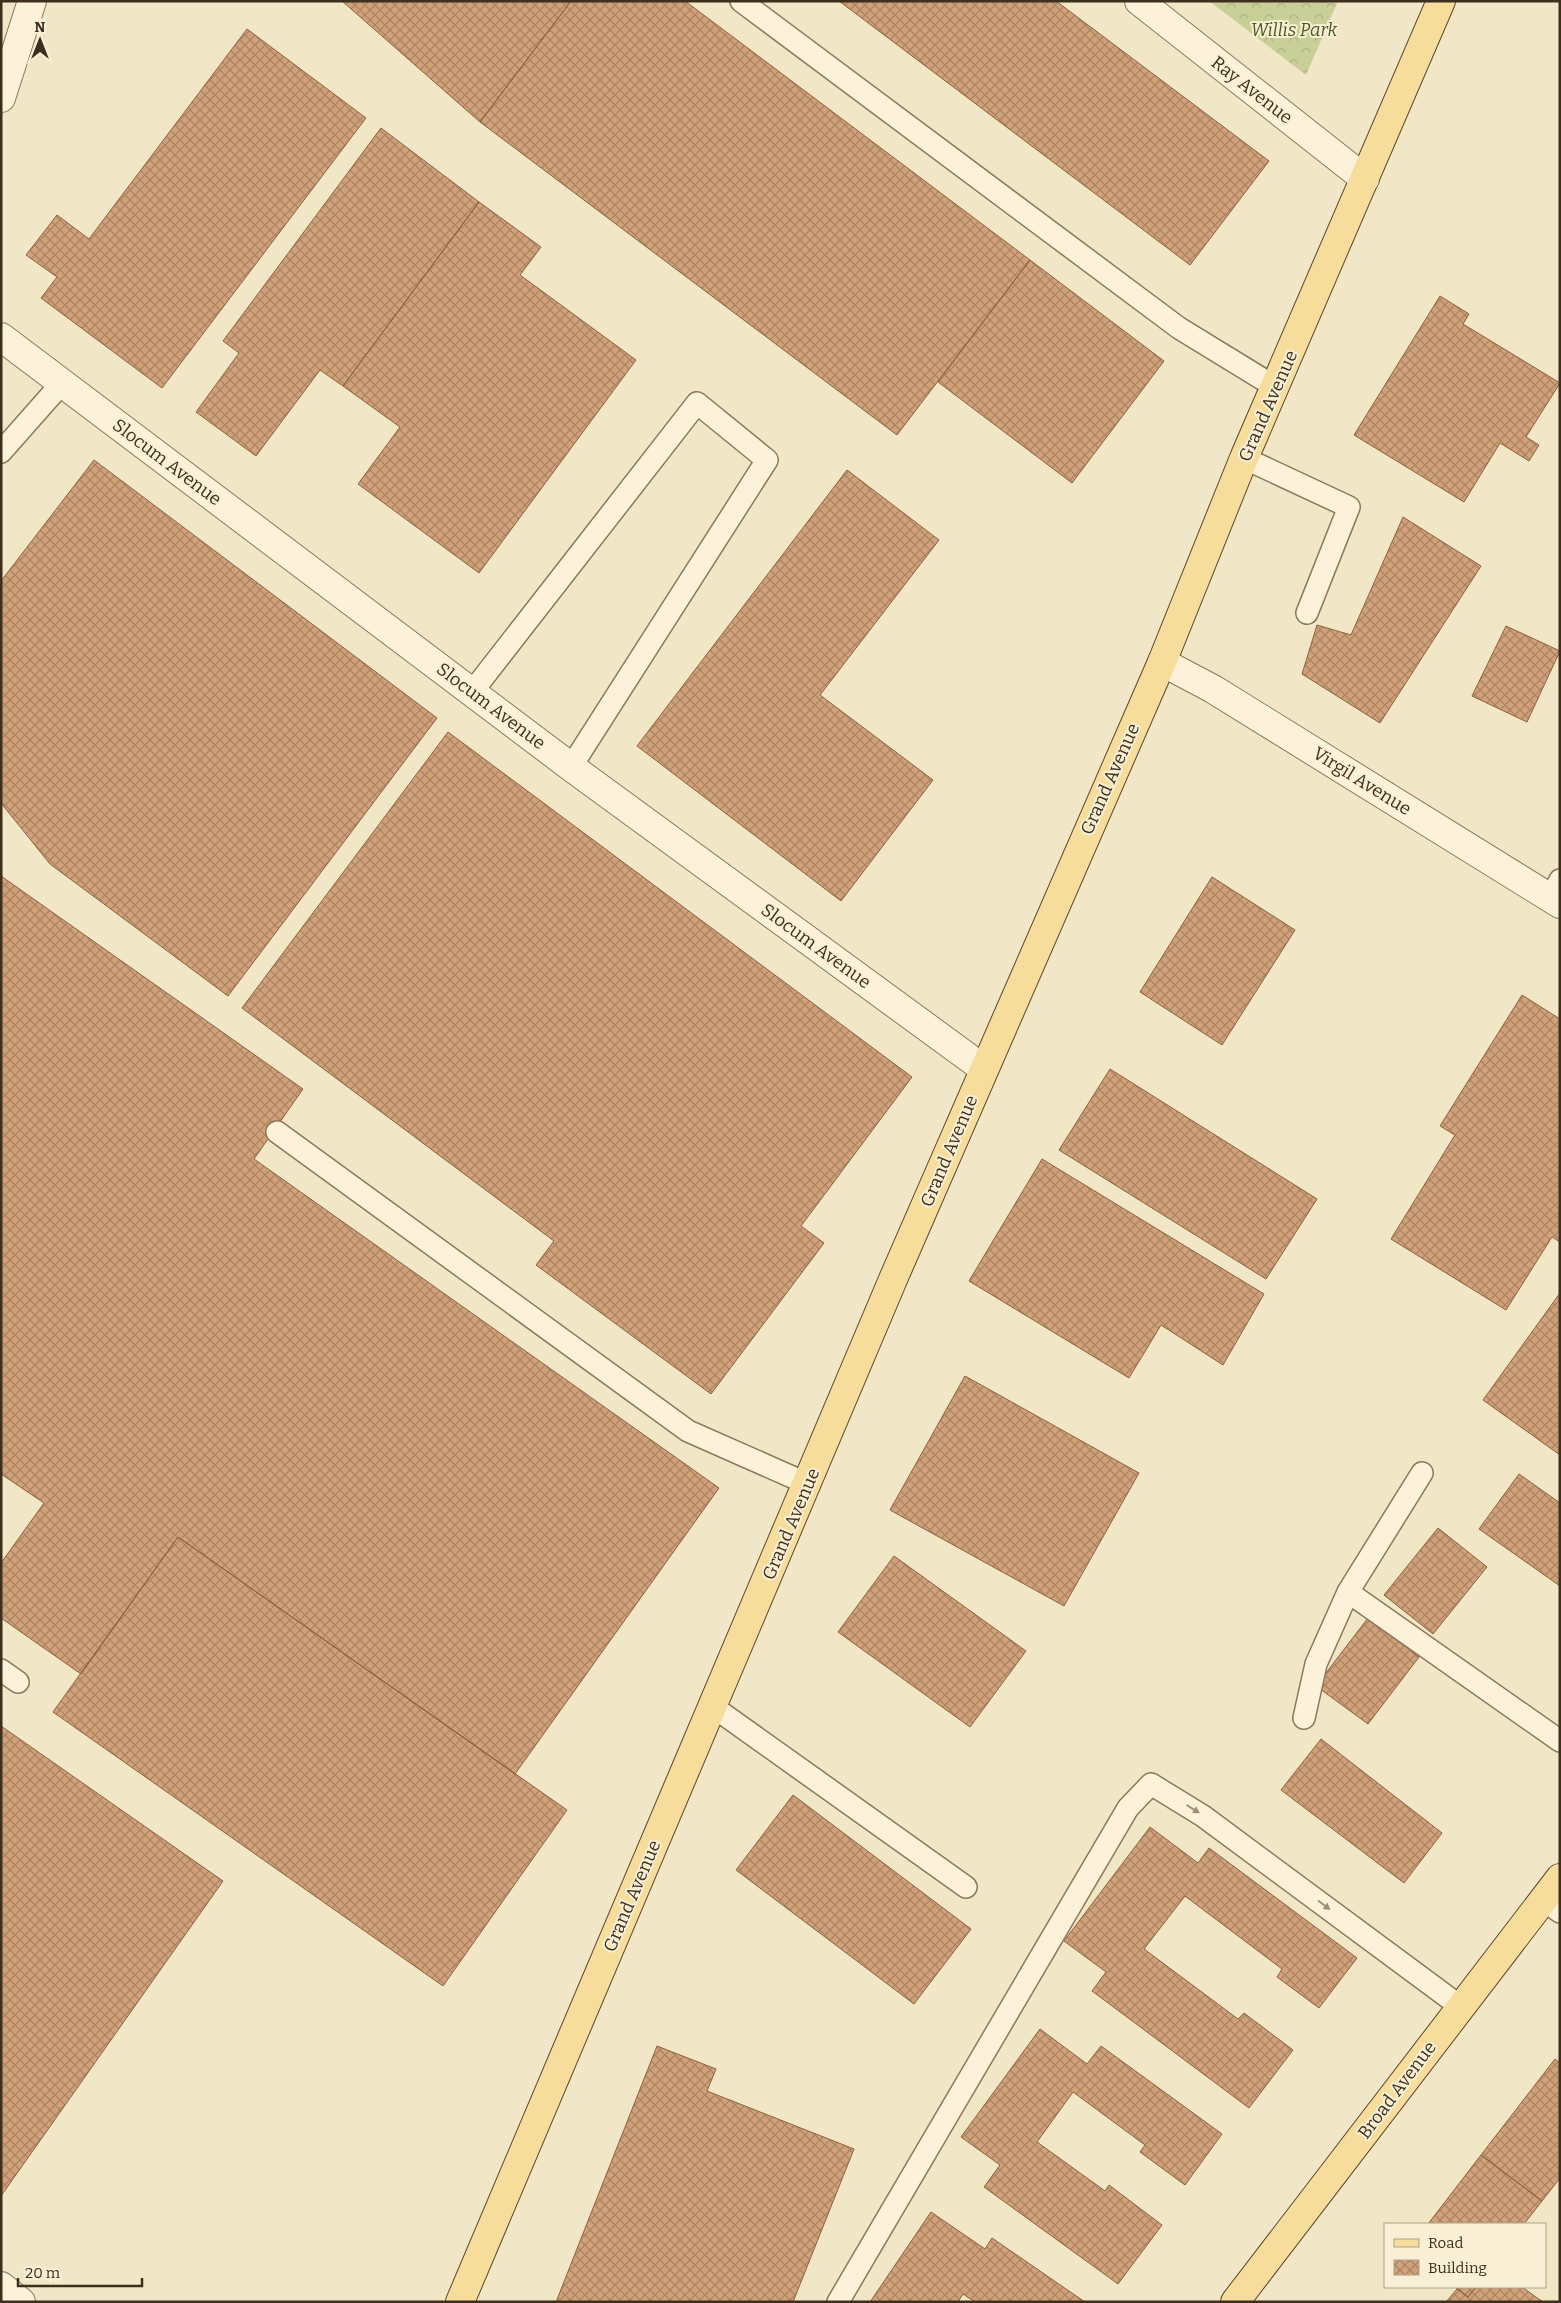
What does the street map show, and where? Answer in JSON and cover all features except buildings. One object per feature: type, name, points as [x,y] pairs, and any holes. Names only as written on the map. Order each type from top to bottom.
[{"type":"main road","name":"Grand Avenue","points":[[460,2302],[984,1069],[1162,662],[1244,458],[1277,388],[1441,1]]},
{"type":"main road","name":"Broad Avenue","points":[[1236,2302],[1461,2007],[1551,1906],[1560,1878]]},
{"type":"street","points":[[1,98],[32,1]]},
{"type":"street","name":"Ray Avenue","points":[[1139,1],[1366,179]]},
{"type":"street","name":"Slocum Avenue","points":[[1,337],[571,767],[984,1069]]},
{"type":"street","name":"Virgil Avenue","points":[[1162,662],[1213,689],[1557,894]]},
{"type":"street","points":[[1,2286],[21,2302]]},
{"type":"lane","points":[[741,1],[1179,328],[1277,388]]},
{"type":"lane","points":[[1,452],[62,383]]},
{"type":"lane","points":[[472,692],[697,403],[767,460],[571,767]]},
{"type":"lane","points":[[1244,458],[1349,507],[1308,612]]},
{"type":"lane","points":[[276,1132],[688,1431],[808,1484]]},
{"type":"lane","points":[[1304,1718],[1316,1664],[1348,1592],[1422,1472]]},
{"type":"lane","points":[[1348,1592],[1560,1741]]},
{"type":"lane","points":[[712,1706],[966,1887]]},
{"type":"lane","points":[[838,2302],[1128,1808],[1151,1784],[1204,1816],[1461,2007]]},
{"type":"green space","name":"Willis Park","points":[[1209,1],[1338,1],[1306,75]]}]
